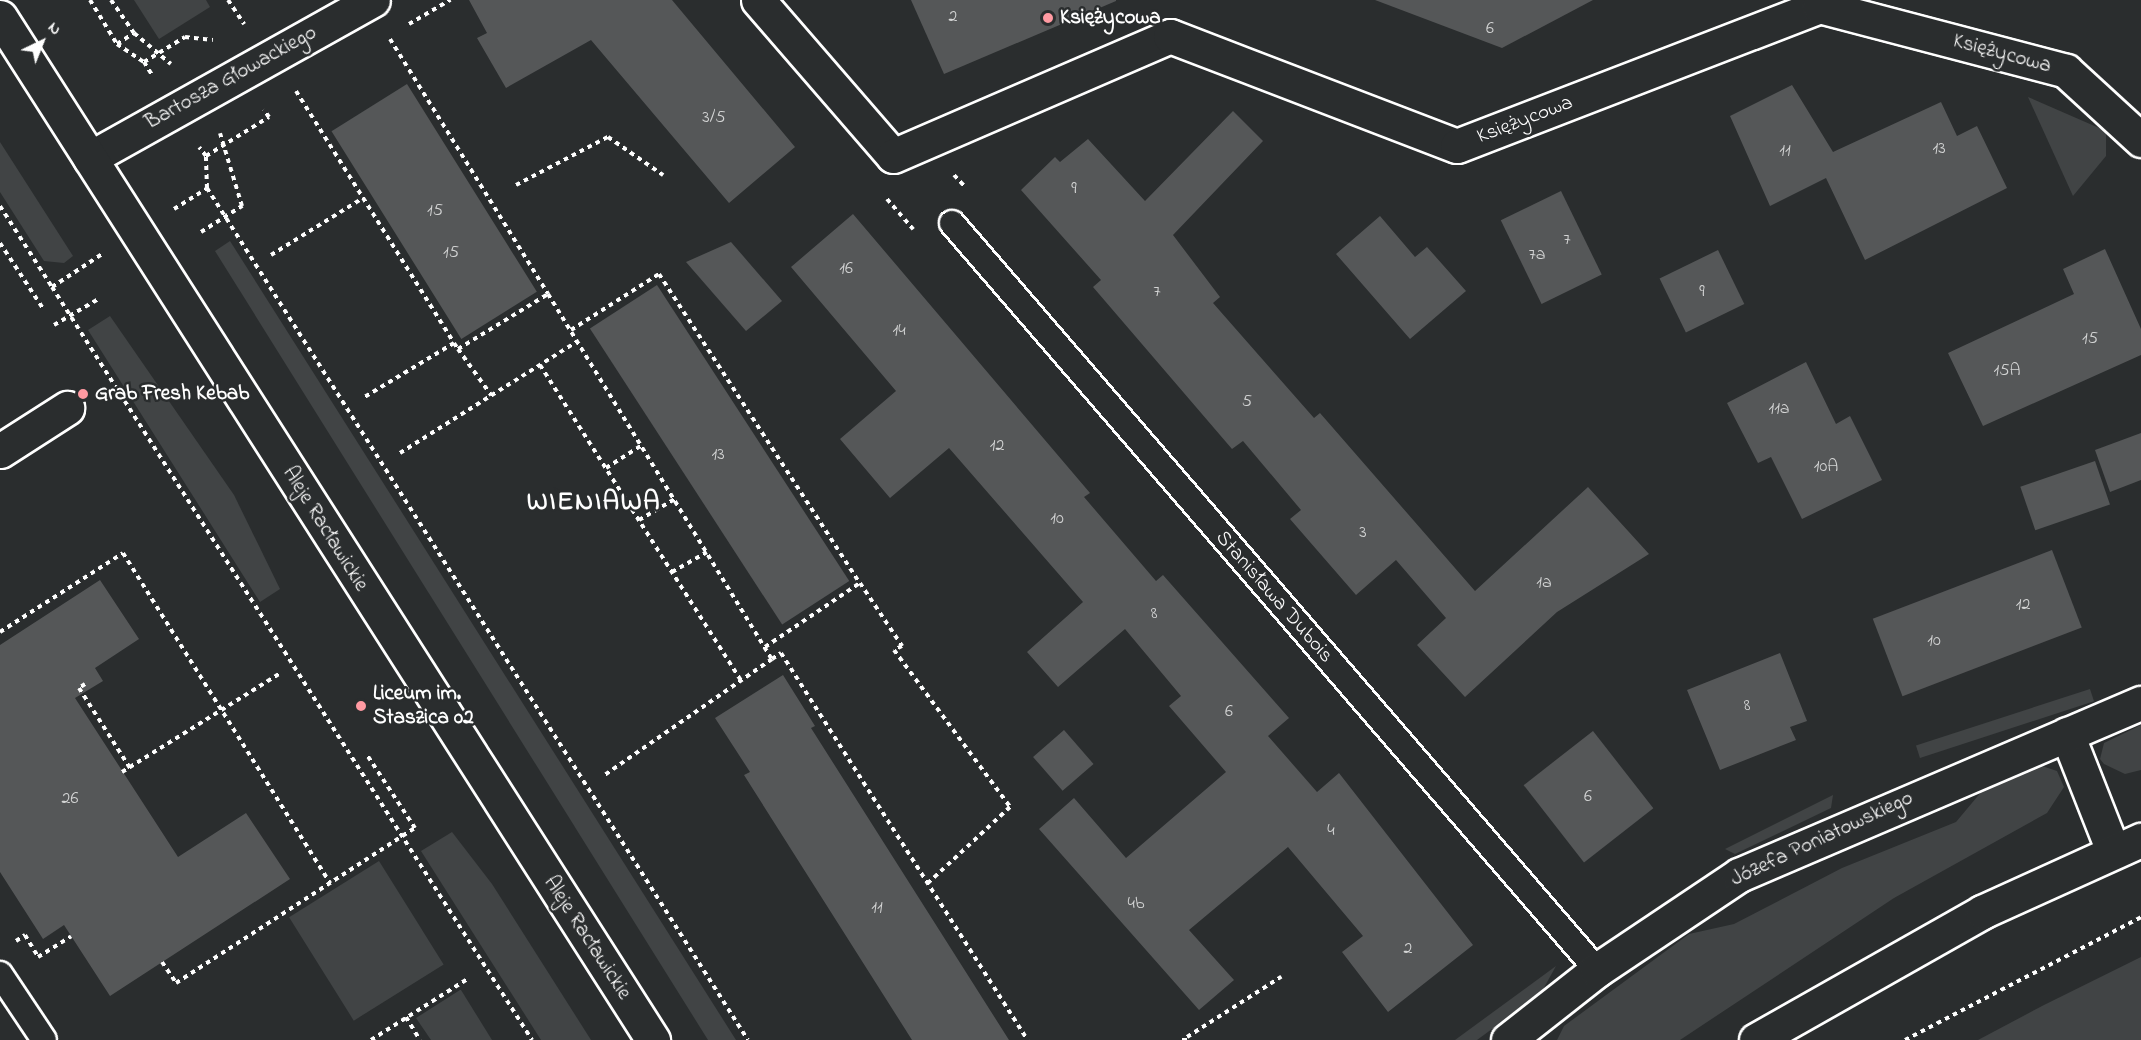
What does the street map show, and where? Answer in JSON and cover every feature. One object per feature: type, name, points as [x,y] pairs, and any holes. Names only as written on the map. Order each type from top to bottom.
[{"type":"street","name":"Bartosza Głowackiego","points":[[90,158],[373,0]]},
{"type":"street","name":"Księżycowa","points":[[758,0],[893,156],[1170,36],[1457,146],[1818,6],[2066,71],[2141,140]]},
{"type":"street","name":"Aleje Racławickie","points":[[0,17],[652,1040]]},
{"type":"street","points":[[0,451],[67,408]]},
{"type":"street","name":"Józefa Poniatowskiego","points":[[1508,1040],[1597,970],[1739,875],[2141,703]]},
{"type":"street","points":[[1756,1040],[1982,912],[2127,846],[2067,734]]},
{"type":"lane","name":"Stanisława Dubois","points":[[952,223],[1597,970]]},
{"type":"lane","points":[[0,974],[44,1040]]},
{"type":"path","points":[[90,0],[117,44],[144,62],[154,78]]},
{"type":"path","points":[[111,0],[134,33],[169,64],[177,65]]},
{"type":"path","points":[[228,0],[246,28]]},
{"type":"path","points":[[117,44],[134,33]]},
{"type":"path","points":[[388,36],[772,659]]},
{"type":"path","points":[[291,83],[454,343],[491,395]]},
{"type":"path","points":[[201,232],[242,206],[223,158],[219,122]]},
{"type":"path","points":[[193,137],[206,156],[207,188],[748,1040]]},
{"type":"path","points":[[516,185],[608,137],[663,175]]},
{"type":"path","points":[[184,203],[207,188]]},
{"type":"path","points":[[882,192],[917,234]]},
{"type":"path","points":[[271,255],[363,198]]},
{"type":"path","points":[[0,206],[532,1040]]},
{"type":"path","points":[[0,243],[42,307]]},
{"type":"path","points":[[52,286],[80,268]]},
{"type":"path","points":[[571,330],[659,274],[902,646],[894,650],[1010,807],[928,883]]},
{"type":"path","points":[[458,349],[548,294]]},
{"type":"path","points":[[54,325],[100,298]]},
{"type":"path","points":[[400,453],[578,341]]},
{"type":"path","points":[[363,398],[454,343]]},
{"type":"path","points":[[540,364],[741,681]]},
{"type":"path","points":[[606,468],[642,445]]},
{"type":"path","points":[[639,520],[675,499]]},
{"type":"path","points":[[672,572],[706,552]]},
{"type":"path","points":[[0,632],[123,553],[330,883]]},
{"type":"path","points":[[765,647],[860,583]]},
{"type":"path","points":[[603,777],[782,653],[1028,1040]]},
{"type":"path","points":[[122,772],[279,674]]},
{"type":"path","points":[[85,684],[79,688],[130,768]]},
{"type":"path","points":[[162,962],[176,983],[414,828],[367,755]]},
{"type":"path","points":[[1905,1040],[2141,917]]},
{"type":"path","points":[[25,935],[38,957],[70,936]]},
{"type":"path","points":[[1182,1040],[1281,977]]},
{"type":"path","points":[[371,1040],[469,978]]},
{"type":"path","points":[[406,1017],[420,1040]]},
{"type":"shaded area","points":[[134,0],[206,0],[210,7],[159,39]]},
{"type":"shaded area","points":[[2028,97],[2106,131],[2106,156],[2073,196]]},
{"type":"shaded area","points":[[0,142],[73,256],[64,263],[44,261],[0,192]]},
{"type":"shaded area","points":[[230,241],[736,1040],[708,1040],[215,251]]},
{"type":"shaded area","points":[[110,316],[234,495],[280,589],[260,602],[88,330]]},
{"type":"shaded area","points":[[2090,689],[2094,701],[1920,758],[1916,746]]},
{"type":"shaded area","points":[[2141,725],[2141,770],[2125,774],[2104,764],[2100,759],[2104,743]]},
{"type":"shaded area","points":[[2042,766],[2057,771],[2064,787],[2047,813],[1894,898],[1680,1040],[1557,1040],[1564,1026],[1689,934],[1734,924],[1842,868],[1956,822],[1982,791]]},
{"type":"shaded area","points":[[1833,795],[1831,808],[1735,854],[1725,849]]},
{"type":"shaded area","points":[[452,832],[492,884],[591,1040],[541,1040],[421,851]]},
{"type":"shaded area","points":[[379,861],[444,964],[354,1021],[289,917]]},
{"type":"shaded area","points":[[2141,957],[2141,1040],[1978,1040],[2044,1005]]},
{"type":"shaded area","points":[[1556,966],[1541,993],[1477,1040],[1455,1040]]},
{"type":"shaded area","points":[[460,990],[492,1040],[431,1040],[416,1018]]},
{"type":"building","points":[[469,0],[672,0],[795,147],[729,203],[591,40],[506,88],[477,38],[487,33]]},
{"type":"building","points":[[911,0],[1116,0],[1116,1],[944,74]]},
{"type":"building","points":[[1375,0],[1593,0],[1502,48]]},
{"type":"building","points":[[407,84],[537,292],[461,339],[332,131]]},
{"type":"building","points":[[1792,85],[1833,152],[1941,102],[1957,136],[1977,126],[2007,188],[1865,260],[1826,178],[1770,206],[1730,116]]},
{"type":"building","points":[[1233,111],[1263,141],[1173,235],[1220,297],[1213,303],[1314,418],[1320,413],[1475,591],[1588,487],[1649,554],[1557,612],[1465,697],[1417,645],[1446,618],[1396,560],[1356,595],[1290,519],[1301,510],[1243,441],[1232,449],[1093,287],[1101,280],[1021,190],[1055,157],[1060,162],[1088,139],[1145,201]]},
{"type":"building","points":[[1561,191],[1602,275],[1542,304],[1501,220]]},
{"type":"building","points":[[853,214],[1090,493],[1084,497],[1156,581],[1163,575],[1289,718],[1268,736],[1317,792],[1339,773],[1473,945],[1388,1012],[1342,952],[1363,936],[1288,847],[1189,930],[1234,980],[1199,1010],[1039,829],[1074,798],[1126,858],[1226,772],[1169,706],[1181,696],[1125,629],[1058,687],[1027,652],[1083,602],[949,448],[890,498],[840,439],[896,391],[791,267]]},
{"type":"building","points":[[1380,216],[1415,257],[1427,247],[1466,291],[1410,339],[1336,254]]},
{"type":"building","points":[[731,242],[782,301],[746,331],[686,262]]},
{"type":"building","points":[[2105,249],[2141,329],[2141,355],[1983,426],[1948,353],[2074,294],[2063,269]]},
{"type":"building","points":[[1718,250],[1744,304],[1686,332],[1660,278]]},
{"type":"building","points":[[657,285],[849,581],[782,625],[590,329]]},
{"type":"building","points":[[1806,362],[1836,424],[1850,416],[1882,480],[1802,519],[1771,457],[1758,463],[1727,403]]},
{"type":"building","points":[[2141,433],[2141,480],[2110,492],[2095,450]]},
{"type":"building","points":[[2095,461],[2110,504],[2035,530],[2020,487]]},
{"type":"building","points":[[2052,550],[2082,627],[1902,696],[1873,619]]},
{"type":"building","points":[[100,580],[139,639],[95,668],[103,681],[75,698],[178,857],[246,813],[290,879],[110,996],[64,925],[43,939],[0,872],[0,645]]},
{"type":"building","points":[[1780,653],[1807,721],[1790,727],[1796,740],[1720,770],[1687,690]]},
{"type":"building","points":[[783,675],[815,726],[811,728],[1009,1040],[912,1040],[744,775],[750,772],[715,718]]},
{"type":"building","points":[[1064,730],[1094,764],[1063,791],[1033,757]]},
{"type":"building","points":[[1593,731],[1653,808],[1584,862],[1524,785]]},
{"type":"place","name":"Księżycowa","points":[[1048,18]]},
{"type":"place","name":"Grab Fresh Kebab","points":[[83,394]]},
{"type":"place","name":"Liceum im. Staszica 02","points":[[361,706]]},
{"type":"district","name":"WIENIAWA","points":[[594,503]]}]
